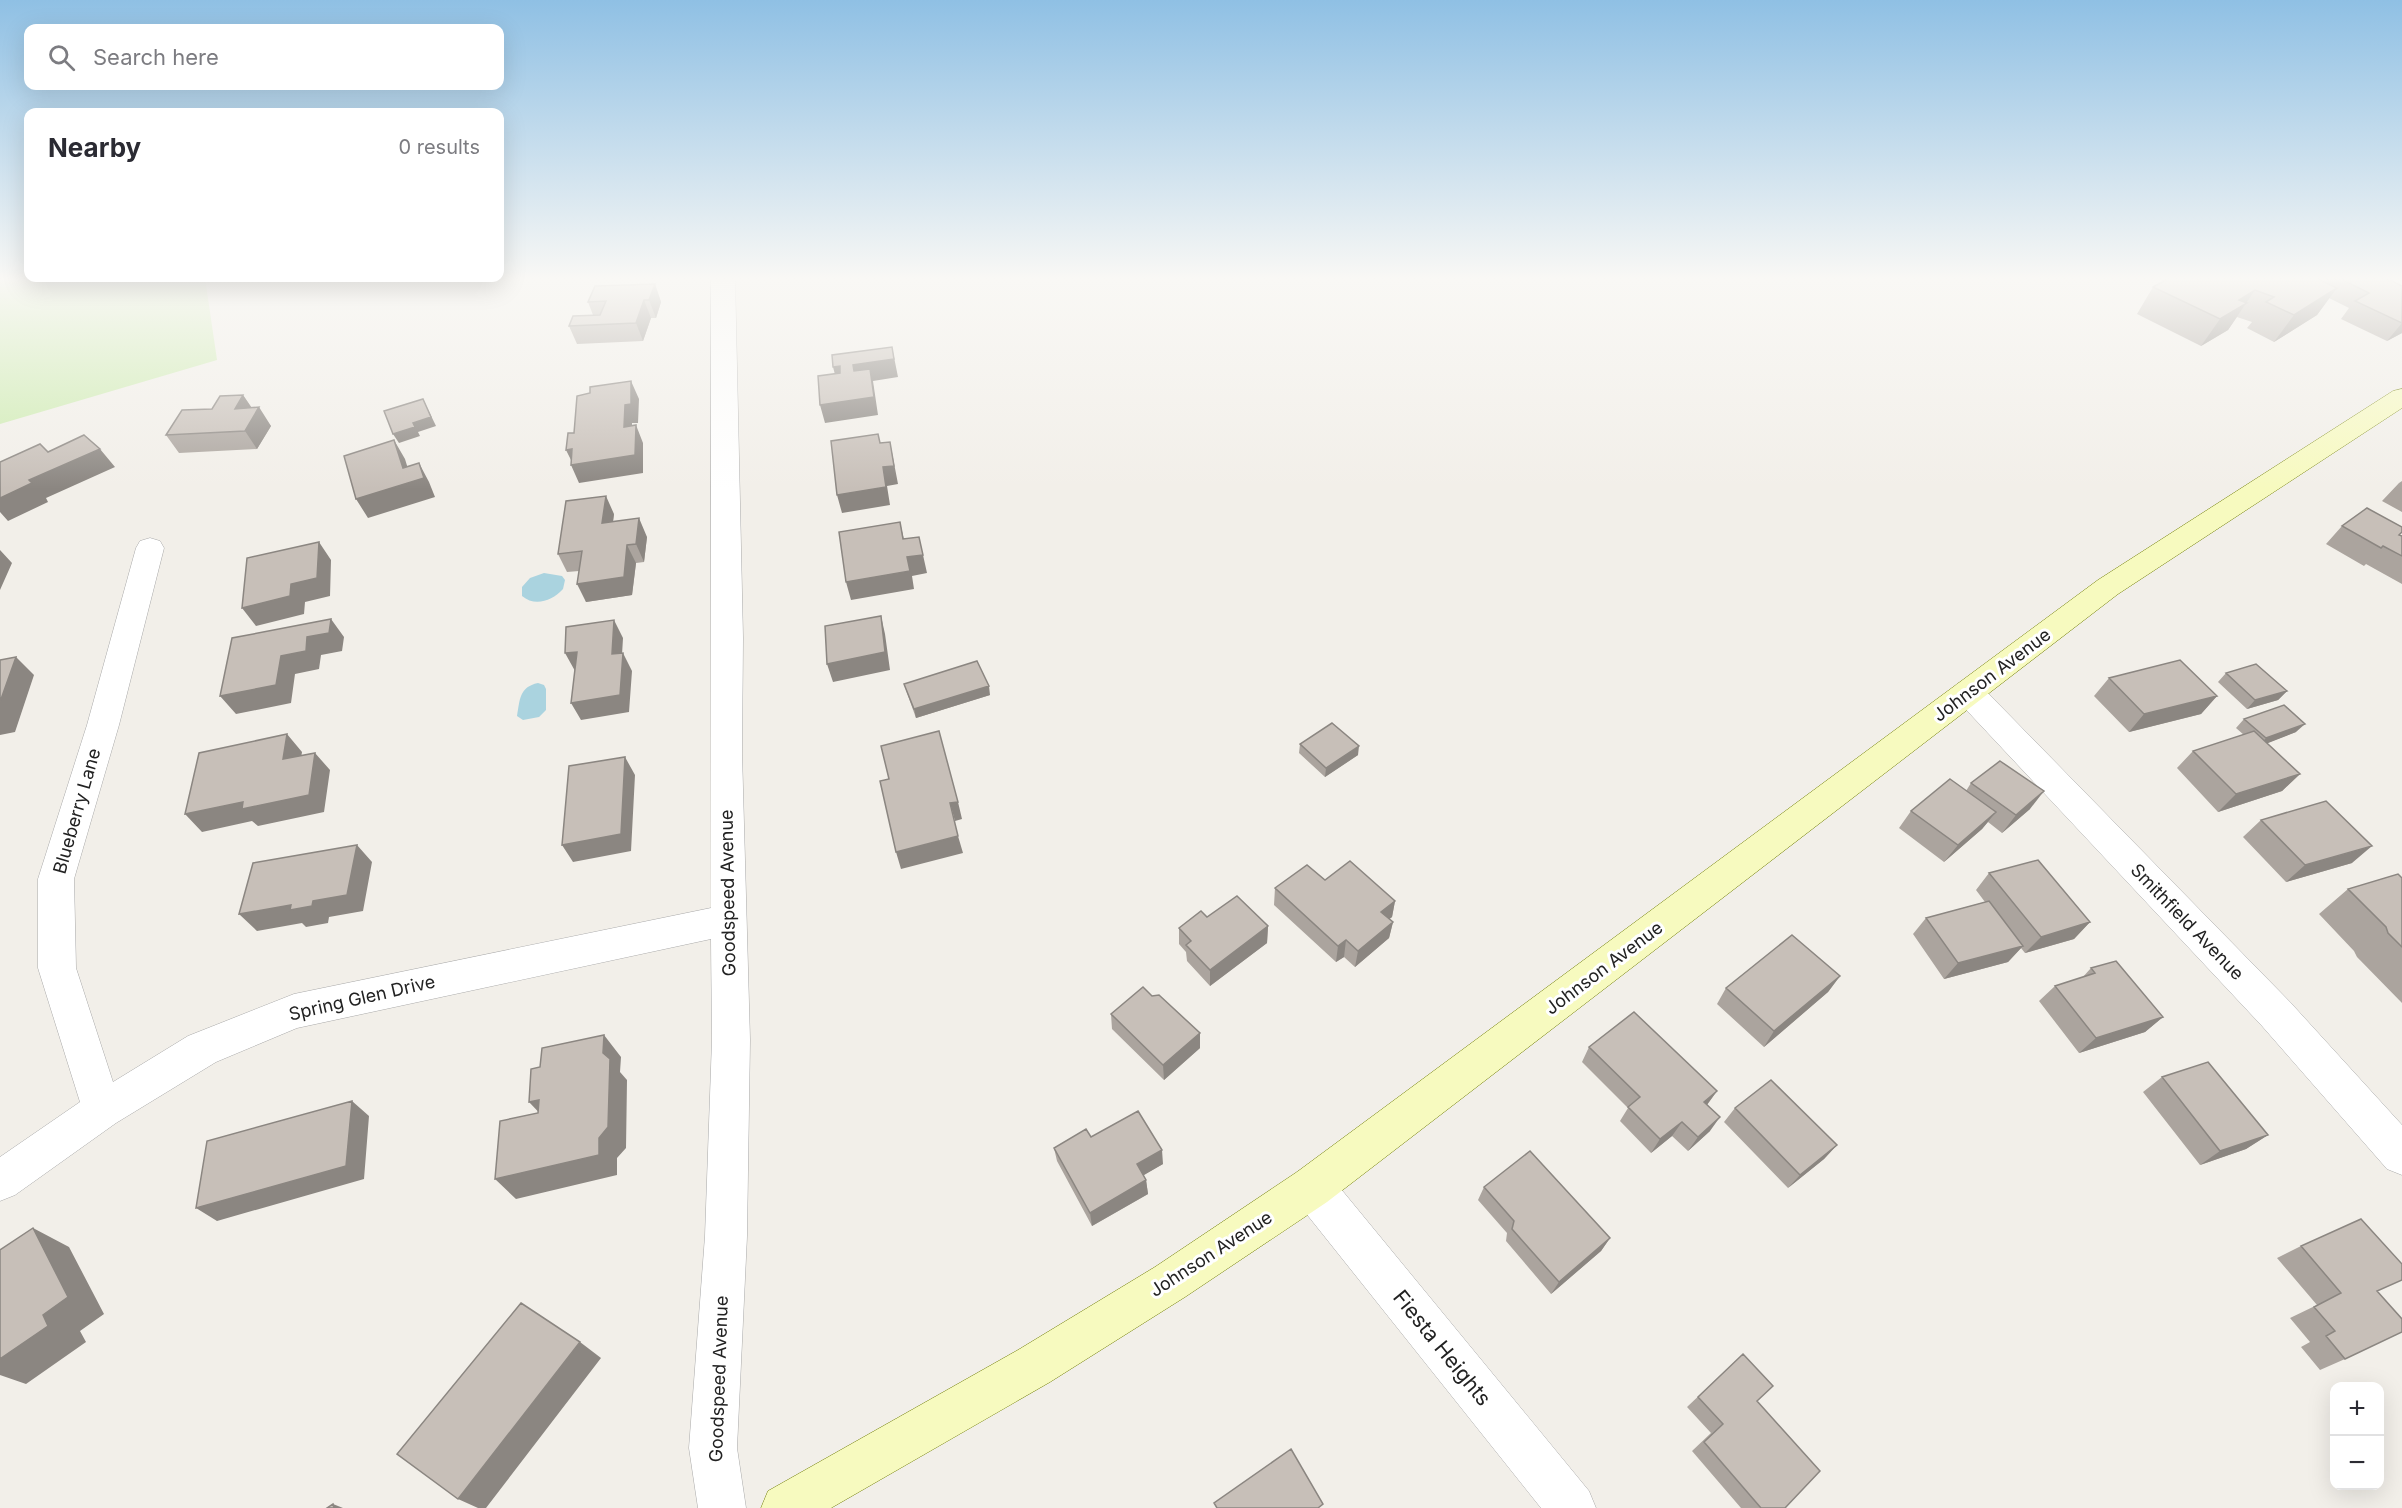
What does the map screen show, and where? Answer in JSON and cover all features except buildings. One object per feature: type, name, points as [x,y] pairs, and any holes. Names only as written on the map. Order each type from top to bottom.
[{"type":"street","name":"Goodspeed Avenue","points":[[722,1508],[712,1448],[726,1236],[731,1040],[726,753],[728,638],[724,347]]},
{"type":"street","name":"Johnson Avenue","points":[[785,1508],[878,1452],[1034,1366],[1170,1282],[1312,1187],[2108,587],[2402,397]]},
{"type":"street","name":"Blueberry Lane","points":[[102,1110],[57,968],[57,879],[103,724],[150,548]]},
{"type":"street","name":"Smithfield Avenue","points":[[1968,692],[2276,1014],[2402,1155]]},
{"type":"street","name":"Spring Glen Drive","points":[[0,1180],[102,1110],[202,1049],[294,1011],[728,920]]},
{"type":"street","name":"Fiesta Heights","points":[[1312,1187],[1572,1508]]},
{"type":"green space","points":[[0,347],[215,347],[217,360],[0,424]]},
{"type":"water","points":[[544,573],[562,576],[565,580],[563,589],[554,597],[538,602],[522,596],[522,587],[530,578]]},
{"type":"water","points":[[538,683],[544,685],[546,689],[546,710],[539,717],[523,720],[517,716],[522,695],[527,688]]}]
